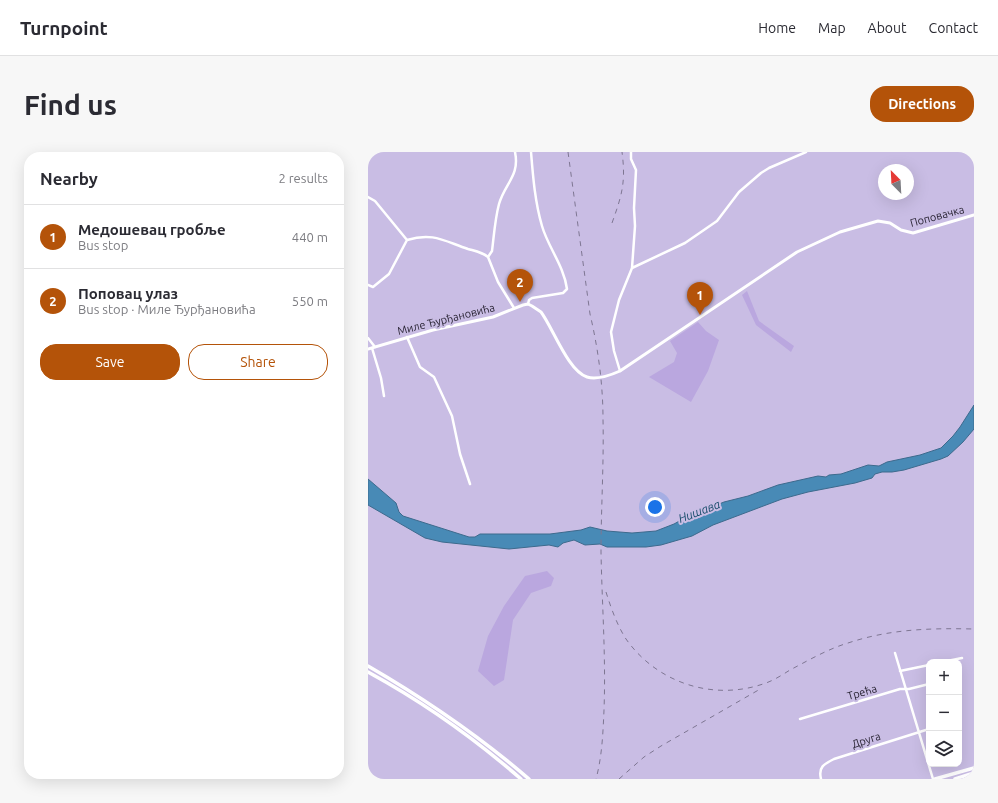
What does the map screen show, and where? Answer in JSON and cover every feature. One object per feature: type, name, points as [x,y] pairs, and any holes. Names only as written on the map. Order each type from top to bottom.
[{"type":"main road","points":[[368,666],[413,692],[450,717],[529,779]]},
{"type":"main road","points":[[368,672],[409,696],[451,724],[489,752],[521,779]]},
{"type":"main road","points":[[934,779],[974,768]]},
{"type":"main road","points":[[955,779],[974,773]]},
{"type":"street","points":[[488,257],[492,251],[499,205],[517,166],[516,152]]},
{"type":"street","points":[[531,152],[535,193],[542,227],[556,256],[567,289],[563,293],[532,298],[529,300],[528,304],[537,308],[541,312],[576,371],[588,377],[610,375],[620,371],[614,351],[611,332],[619,300],[632,268],[635,226],[634,208],[636,170],[631,160],[631,152]]},
{"type":"street","points":[[632,268],[685,243],[717,221],[739,192],[761,173],[806,152]]},
{"type":"street","points":[[368,197],[375,201],[407,240]]},
{"type":"street","name":"Поповачка","points":[[620,371],[742,288],[803,249],[840,232],[873,222],[882,221],[890,223],[905,232],[917,233],[974,216]]},
{"type":"street","points":[[368,285],[373,287],[389,274],[407,240],[425,236],[440,238],[482,253],[488,257],[498,282],[514,308]]},
{"type":"street","name":"Миле Ђурђановића","points":[[372,348],[442,328],[484,320],[528,304]]},
{"type":"street","points":[[407,337],[420,367],[434,376],[452,416],[460,454],[470,484]]},
{"type":"street","points":[[368,338],[382,378],[384,396]]},
{"type":"street","points":[[895,653],[918,733],[934,779]]},
{"type":"street","points":[[957,659],[962,658]]},
{"type":"street","points":[[900,671],[926,666]]},
{"type":"street","name":"Трећа","points":[[800,718],[905,689],[926,685]]},
{"type":"street","name":"Друга","points":[[821,779],[819,772],[821,768],[826,763],[834,759],[926,731]]},
{"type":"shaded area","points":[[747,291],[759,321],[794,346],[791,352],[756,325],[742,295]]},
{"type":"shaded area","points":[[698,322],[706,331],[719,340],[708,371],[691,402],[649,377],[674,362],[677,353],[670,341]]},
{"type":"shaded area","points":[[547,571],[554,578],[551,586],[531,593],[513,620],[504,680],[494,686],[478,671],[488,636],[504,606],[525,576]]},
{"type":"water","points":[[974,405],[974,429],[948,456],[904,470],[875,474],[872,478],[855,483],[808,492],[782,499],[713,525],[692,536],[661,545],[646,547],[607,547],[600,544],[585,545],[574,540],[563,543],[558,547],[549,545],[509,549],[442,542],[425,538],[368,505],[368,479],[396,503],[399,512],[403,516],[469,537],[475,537],[480,534],[550,534],[581,530],[590,527],[607,531],[632,533],[656,531],[724,502],[748,496],[778,485],[818,476],[826,477],[829,475],[841,474],[868,465],[879,466],[887,462],[920,455],[941,448],[960,427]]},
{"type":"railway","points":[[568,152],[590,314],[600,366],[603,406],[601,552],[604,651],[604,719],[600,762],[596,779]]},
{"type":"railway","points":[[612,223],[622,188],[624,172],[622,152]]},
{"type":"railway","points":[[606,592],[620,628],[626,639],[639,654],[653,667],[670,677],[687,684],[706,689],[744,689],[763,684],[774,680],[804,662],[833,648],[864,638],[910,630],[974,629]]},
{"type":"railway","points":[[619,779],[644,757],[661,746],[762,688]]},
{"type":"place","name":"Поповац улаз","points":[[520,302]]},
{"type":"place","name":"Медошевац гробље","points":[[700,315]]},
{"type":"water label","name":"Нишава","points":[[699,511]]}]
